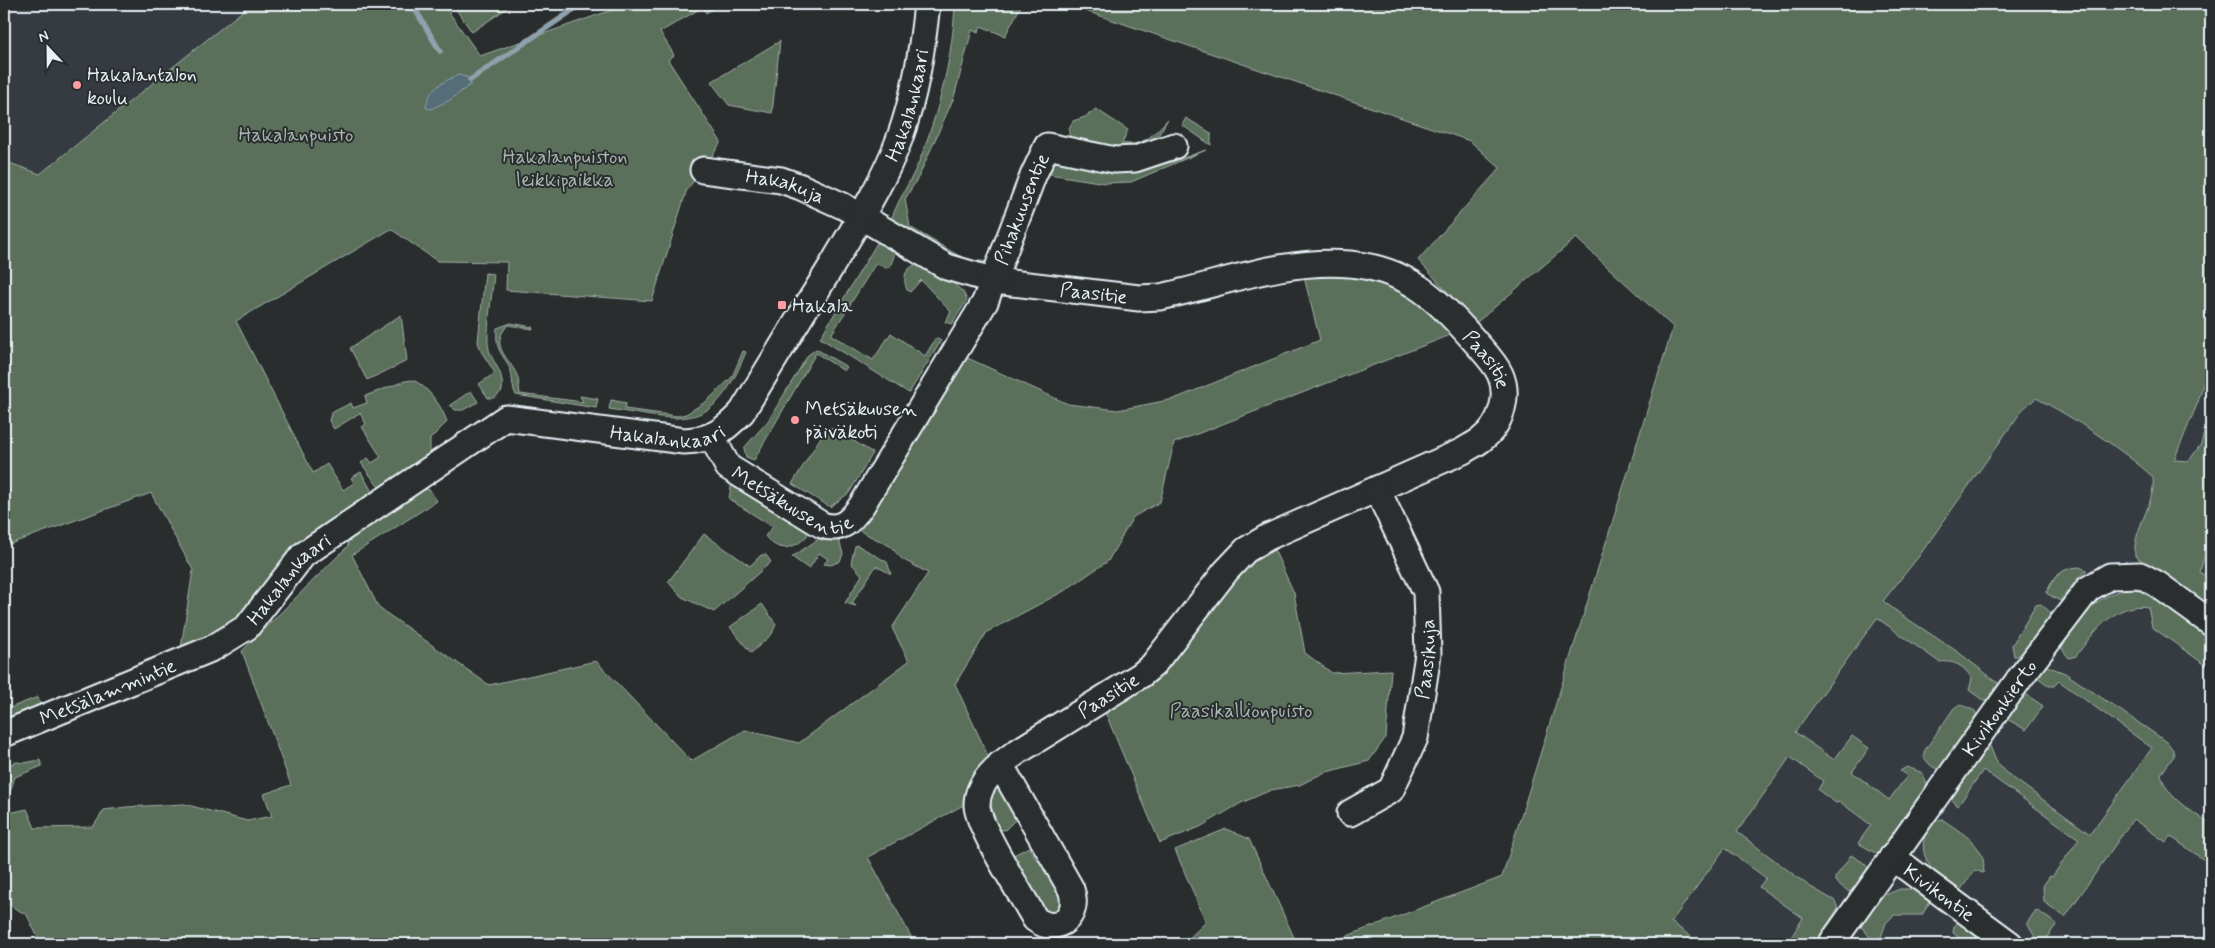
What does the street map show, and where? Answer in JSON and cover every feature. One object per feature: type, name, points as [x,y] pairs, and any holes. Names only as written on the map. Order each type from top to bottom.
[{"type":"street","name":"Hakalankaari","points":[[213,648],[247,627],[303,555],[506,418],[684,441],[712,437],[728,427],[742,412],[861,217],[881,179],[898,141],[912,98],[920,63],[927,4]]},
{"type":"street","name":"Pihakuusentie","points":[[995,282],[1047,146],[1115,160],[1135,159],[1174,146]]},
{"type":"street","name":"Hakakuja","points":[[703,170],[781,180],[801,187],[861,217]]},
{"type":"street","name":"Paasitie","points":[[861,217],[947,267],[995,282],[1118,297],[1160,297],[1282,267],[1317,262],[1351,264],[1384,269],[1418,286],[1450,313],[1492,362],[1500,375],[1505,391],[1504,402],[1496,423],[1482,439],[1462,451],[1268,537],[1246,550],[1226,571],[1153,665],[1141,675],[1000,764],[986,779],[978,795],[977,807],[982,826],[1035,918],[1043,925],[1054,925],[1070,916],[1075,907],[1075,898],[1000,764]]},
{"type":"street","name":"Metsäkuusentie","points":[[712,437],[728,467],[822,525],[836,528],[844,525],[851,520],[862,505],[985,302],[995,282]]},
{"type":"street","name":"Paasikuja","points":[[1350,813],[1391,790],[1415,738],[1428,654],[1426,592],[1377,489]]},
{"type":"street","name":"Kivikonkierto","points":[[1831,944],[2037,655],[2088,589],[2110,576],[2140,576],[2158,584],[2211,623]]},
{"type":"street","name":"Metsälammintie","points":[[4,734],[213,648]]},
{"type":"street","name":"Kivikontie","points":[[1892,857],[2010,944]]},
{"type":"shaded area","name":"Hakalantalon koulu","points":[[4,4],[248,4],[245,9],[40,174],[4,161]]},
{"type":"shaded area","points":[[2211,359],[2211,944],[1623,944],[2024,380],[2174,460],[2198,402]]},
{"type":"green space","name":"Hakalanpuisto","points":[[248,4],[443,4],[480,56],[629,4],[721,4],[706,13],[703,7],[660,32],[674,55],[668,60],[721,142],[703,170],[687,189],[652,301],[506,290],[507,262],[437,261],[391,229],[236,321],[313,473],[327,464],[343,490],[354,483],[351,478],[361,472],[376,499],[235,628],[184,653],[181,648],[193,570],[151,493],[4,546],[4,161],[40,174],[245,9]]},
{"type":"green space","points":[[452,4],[513,4],[472,32]]},
{"type":"green space","points":[[955,4],[1022,4],[1005,36],[981,26],[978,33],[972,30],[954,97],[919,176],[905,199],[910,227],[966,260],[992,262],[981,265],[954,259],[940,252],[891,220],[919,162],[929,136],[952,42]]},
{"type":"green space","points":[[1065,4],[2211,4],[2211,359],[2198,402],[2174,460],[2189,461],[2201,444],[2211,407],[2211,531],[2200,572],[2211,580],[2211,608],[2135,556],[2137,536],[2151,497],[2153,477],[2097,434],[2036,398],[2023,409],[1919,556],[1883,601],[1958,652],[1998,683],[1999,690],[1989,701],[1984,701],[1969,690],[1972,679],[1962,667],[1950,662],[1939,662],[1877,618],[1795,732],[1834,760],[1852,736],[1869,748],[1852,772],[1889,800],[1907,776],[1900,771],[1907,767],[1923,773],[1928,789],[1879,855],[1858,843],[1871,825],[1840,802],[1836,803],[1818,790],[1823,781],[1790,757],[1737,832],[1809,886],[1835,901],[1838,909],[1814,944],[1794,944],[1790,939],[1803,918],[1759,887],[1766,878],[1725,848],[1671,922],[1701,944],[1663,944],[1656,940],[1653,944],[1326,944],[1502,877],[1673,327],[1576,238],[1476,323],[1418,260],[1500,168],[1470,141]]},
{"type":"green space","points":[[780,41],[772,113],[729,105],[711,82]]},
{"type":"green space","points":[[1096,109],[1128,130],[1122,143],[1129,144],[1148,138],[1168,119],[1155,139],[1137,149],[1115,149],[1072,140],[1069,130],[1073,121],[1085,117]]},
{"type":"green space","points":[[1186,118],[1211,133],[1211,145],[1182,125]]},
{"type":"green space","points":[[1206,150],[1131,182],[1105,183],[1049,174],[1046,180],[1042,178],[1049,166],[1056,162],[1122,172],[1172,162]]},
{"type":"green space","points":[[877,243],[894,251],[890,267],[886,268],[876,263],[831,335],[873,360],[891,333],[925,356],[936,338],[941,341],[909,393],[820,338]]},
{"type":"green space","points":[[919,264],[953,283],[963,292],[967,300],[952,324],[945,322],[951,312],[921,280],[910,292],[907,290],[906,273],[914,265]]},
{"type":"green space","points":[[485,273],[494,274],[488,344],[502,383],[502,391],[494,398],[488,398],[479,384],[495,373],[481,351],[478,342]]},
{"type":"green space","points":[[1303,273],[1364,273],[1417,297],[1453,334],[1174,443],[1160,502],[1133,517],[1108,561],[1064,591],[987,632],[955,684],[990,760],[967,803],[868,857],[915,944],[105,944],[100,942],[88,944],[41,944],[27,915],[4,902],[4,766],[17,762],[24,763],[40,760],[42,766],[15,777],[8,798],[9,813],[27,809],[35,828],[93,827],[104,810],[184,804],[247,821],[272,816],[264,794],[291,785],[242,651],[348,546],[347,534],[419,488],[430,490],[437,501],[352,555],[379,608],[489,685],[596,661],[691,761],[745,730],[799,743],[909,661],[892,628],[928,573],[902,559],[890,546],[856,529],[961,355],[1068,404],[1118,410],[1174,399],[1320,340]]},
{"type":"green space","points":[[401,315],[407,361],[367,380],[350,348]]},
{"type":"green space","points":[[511,323],[532,327],[533,329],[508,325],[502,333],[500,340],[503,353],[518,378],[520,394],[583,402],[580,396],[598,399],[596,408],[516,395],[511,372],[497,343],[497,328]]},
{"type":"green space","points":[[816,349],[847,367],[844,371],[816,353],[754,460],[746,457],[744,448],[768,421],[808,355]]},
{"type":"green space","points":[[743,351],[746,352],[734,378],[721,397],[708,409],[694,416],[677,418],[658,417],[609,409],[611,400],[626,403],[625,409],[677,416],[686,414],[707,401],[732,377]]},
{"type":"green space","points":[[413,380],[424,387],[434,398],[447,422],[430,439],[430,460],[384,494],[361,463],[368,458],[372,463],[381,457],[362,427],[366,424],[360,413],[334,429],[329,421],[331,413],[351,403],[353,408],[367,403],[365,396],[405,381]]},
{"type":"green space","points":[[471,391],[478,402],[463,410],[455,410],[450,405]]},
{"type":"green space","points":[[829,428],[836,430],[873,453],[849,493],[830,507],[792,484],[824,432]]},
{"type":"green space","points":[[732,481],[808,527],[807,536],[791,547],[786,548],[775,545],[765,536],[773,527],[729,499]]},
{"type":"green space","points":[[704,534],[750,566],[761,555],[766,555],[771,562],[714,612],[682,597],[668,582]]},
{"type":"green space","points":[[823,536],[839,540],[843,554],[840,561],[831,565],[824,564],[828,559],[819,553],[809,569],[792,557]]},
{"type":"green space","points":[[857,545],[887,562],[891,574],[876,566],[852,603],[856,606],[845,603],[862,575],[851,563],[855,546]]},
{"type":"green space","name":"Paasikallionpuisto","points":[[1272,545],[1294,593],[1305,653],[1332,673],[1391,670],[1386,737],[1369,761],[1323,773],[1300,785],[1271,790],[1241,803],[1200,827],[1160,843],[1105,712],[1197,629],[1254,556]]},
{"type":"green space","points":[[2079,567],[2087,570],[2060,601],[2046,593],[2059,574],[2067,569]]},
{"type":"green space","points":[[2124,589],[2140,589],[2157,599],[2211,639],[2211,669],[2152,627],[2148,607],[2136,606],[2115,614],[2097,629],[2076,656],[2069,658],[2062,649],[2061,640],[2088,609],[2103,598]]},
{"type":"green space","points":[[762,604],[776,624],[772,634],[751,653],[730,627]]},
{"type":"green space","points":[[2041,604],[2051,613],[2048,619],[2028,647],[2018,656],[2014,656],[2012,645],[2036,605]]},
{"type":"green space","points":[[2044,665],[2065,673],[2167,742],[2173,750],[2174,756],[2161,774],[2164,783],[2174,797],[2211,825],[2211,865],[2170,836],[2166,842],[2133,819],[2065,917],[2044,902],[2043,886],[2050,876],[2052,877],[2079,839],[1983,770],[1958,806],[1951,799],[1951,794],[1986,746],[1990,746],[1996,761],[2005,772],[2090,834],[2152,748],[2059,681],[2054,686],[2049,686],[2036,676]]},
{"type":"green space","points":[[2023,694],[2043,706],[2026,730],[2007,719]]},
{"type":"green space","points":[[38,697],[41,709],[23,716],[11,716],[7,709]]},
{"type":"green space","points":[[1960,704],[1975,711],[1978,719],[1943,767],[1934,768],[1923,756],[1925,750],[1954,708]]},
{"type":"green space","points":[[994,781],[1018,811],[1015,820],[1005,830],[991,829],[987,789]]},
{"type":"green space","points":[[1942,819],[1972,841],[1982,855],[1983,873],[1975,870],[1959,892],[1937,875],[1931,868],[1924,852],[1923,843],[1926,833],[1934,822]]},
{"type":"green space","points":[[1226,829],[1249,839],[1297,944],[1183,944],[1206,922],[1175,850]]},
{"type":"green space","points":[[1029,847],[1036,859],[1050,868],[1066,907],[1046,918],[1008,858]]},
{"type":"green space","points":[[1851,855],[1864,863],[1869,869],[1854,890],[1849,892],[1835,881],[1835,878]]},
{"type":"green space","points":[[1900,889],[1912,889],[1930,902],[1922,915],[1894,915],[1886,923],[1880,940],[1874,942],[1859,924],[1875,899]]},
{"type":"green space","points":[[2036,910],[2057,924],[2042,944],[2030,943],[2035,937],[2027,923]]},
{"type":"green space","points":[[1958,922],[1986,942],[1986,944],[1967,944],[1953,933],[1954,927]]},
{"type":"water","points":[[459,75],[469,78],[471,84],[450,100],[431,109],[426,108],[429,96],[437,87]]},
{"type":"waterway","points":[[412,4],[440,51]]},
{"type":"waterway","points":[[470,80],[582,4]]},
{"type":"place","name":"Hakalantalon koulu","points":[[77,85]]},
{"type":"place","name":"Hakala","points":[[782,305]]},
{"type":"place","name":"Metsäkuusen päiväkoti","points":[[795,420]]},
{"type":"park label","name":"Hakalanpuiston leikkipaikka","points":[[565,168]]}]
